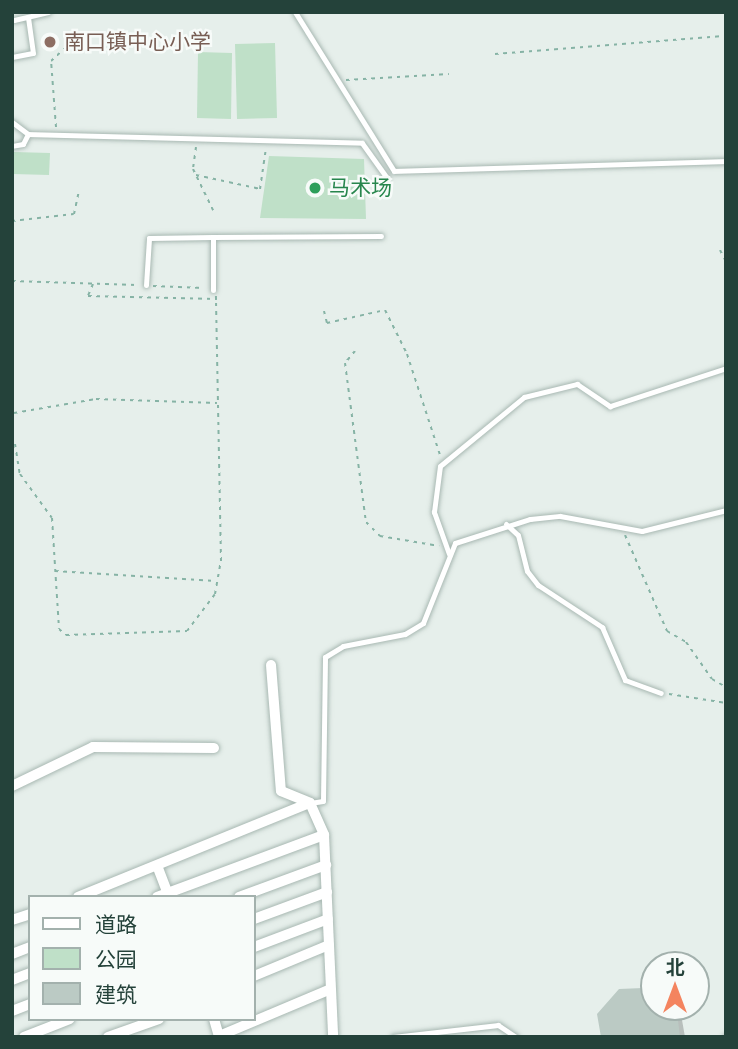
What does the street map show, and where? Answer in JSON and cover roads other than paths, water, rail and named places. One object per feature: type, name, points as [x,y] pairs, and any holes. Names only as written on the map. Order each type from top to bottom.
[{"type":"street","points":[[271,665],[281,791],[310,803],[324,835],[333,1037]]},
{"type":"street","points":[[12,786],[93,747],[214,748]]},
{"type":"street","points":[[84,895],[158,868],[310,803]]},
{"type":"street","points":[[158,868],[164,895],[324,835]]},
{"type":"street","points":[[244,895],[326,865]]},
{"type":"street","points":[[256,918],[327,892]]},
{"type":"street","points":[[256,946],[328,919]]},
{"type":"street","points":[[256,975],[329,945]]},
{"type":"street","points":[[256,1020],[331,989]]},
{"type":"street","points":[[24,1037],[65,1021]]},
{"type":"street","points":[[108,1037],[153,1021]]},
{"type":"street","points":[[219,1036],[255,1021]]},
{"type":"lane","points":[[14,20],[48,12]]},
{"type":"lane","points":[[295,12],[394,171],[726,161]]},
{"type":"lane","points":[[12,57],[33,53],[28,17]]},
{"type":"lane","points":[[12,122],[28,134],[362,143],[387,178]]},
{"type":"lane","points":[[12,146],[23,144],[28,134]]},
{"type":"lane","points":[[146,285],[149,238],[381,236]]},
{"type":"lane","points":[[213,237],[213,290]]},
{"type":"lane","points":[[449,554],[434,512],[440,466],[495,417],[545,387],[577,384],[610,405],[726,368]]},
{"type":"lane","points":[[310,803],[323,801],[325,657],[343,646],[405,634],[423,624],[455,543],[506,524],[560,516],[622,532],[726,510]]},
{"type":"lane","points":[[506,524],[518,535],[538,585],[602,627],[625,680],[661,693]]},
{"type":"lane","points":[[393,1037],[498,1025],[516,1037]]},
{"type":"place","name":"南口镇中心小学","points":[[50,42]]},
{"type":"place","name":"马术场","points":[[315,188]]}]
